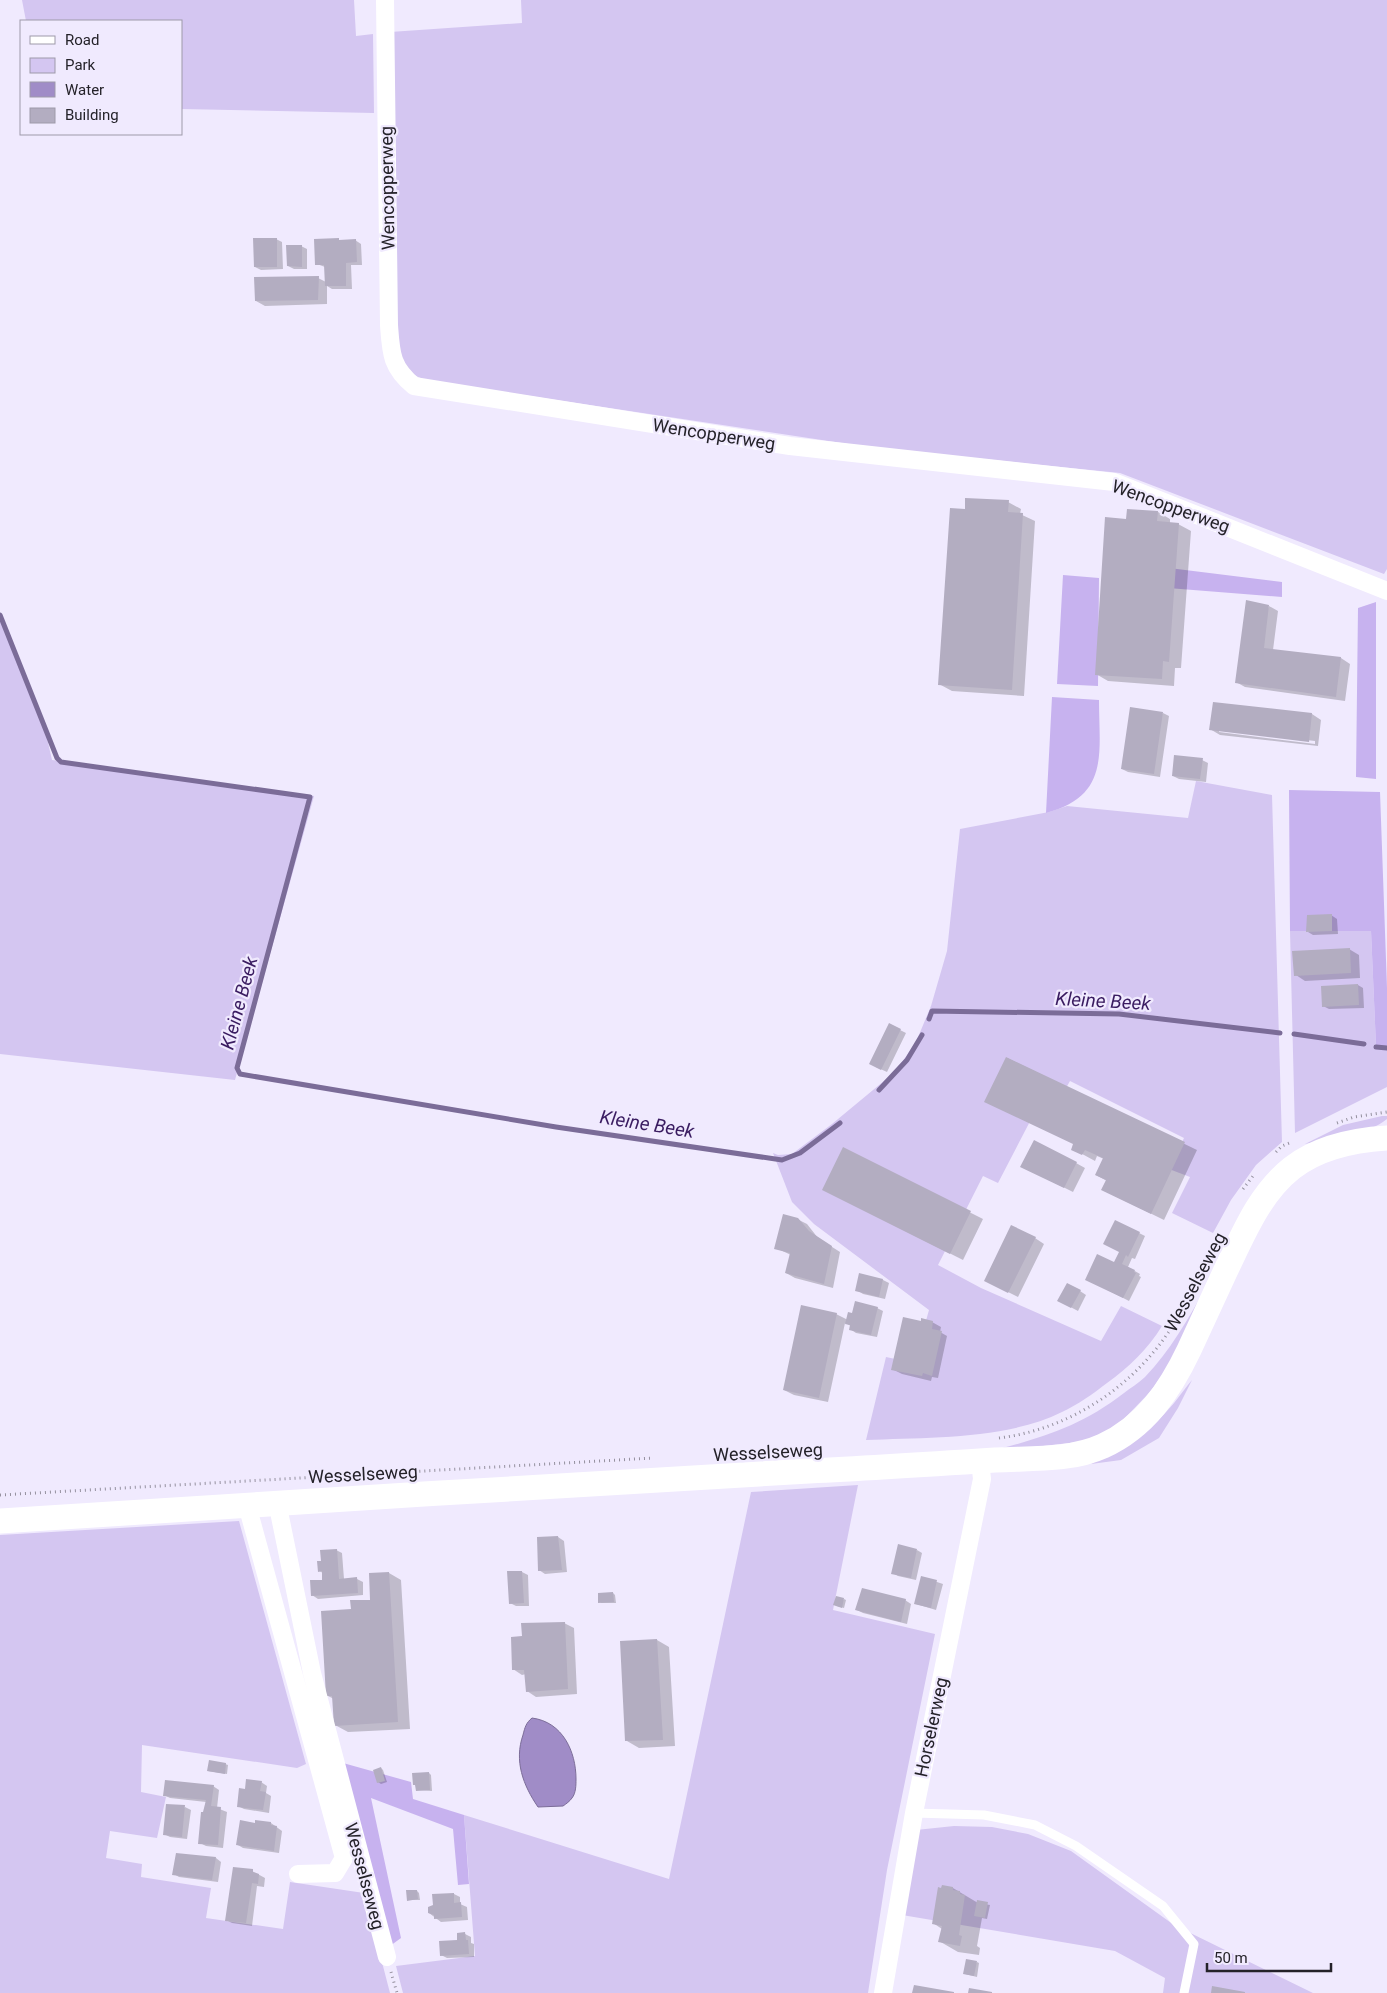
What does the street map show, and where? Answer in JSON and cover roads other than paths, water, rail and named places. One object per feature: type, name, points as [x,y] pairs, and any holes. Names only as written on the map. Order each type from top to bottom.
[{"type":"main road","name":"Wesselseweg","points":[[0,1521],[277,1502],[1081,1454],[1100,1448],[1117,1439],[1139,1423],[1157,1405],[1170,1388],[1246,1227],[1276,1183],[1294,1167],[1335,1146],[1361,1140],[1387,1138]]},
{"type":"street","name":"Wencopperweg","points":[[385,0],[389,325],[391,354],[401,375],[414,386],[790,446],[1114,482],[1387,592]]},
{"type":"street","name":"Horselerweg","points":[[883,1993],[914,1813],[982,1479],[980,1461]]},
{"type":"street","name":"Wesselseweg","points":[[277,1502],[312,1673],[387,1957]]},
{"type":"street","name":"Wesselseweg","points":[[247,1505],[344,1858],[335,1873],[298,1874]]},
{"type":"lane","points":[[914,1813],[984,1814],[1035,1825],[1076,1846],[1163,1906],[1194,1944],[1184,1993]]},
{"type":"water","points":[[532,1718],[552,1725],[566,1740],[570,1749],[575,1769],[576,1789],[572,1798],[563,1806],[538,1807],[524,1781],[519,1754],[520,1745],[526,1725]]},
{"type":"waterway","name":"Kleine Beek","points":[[0,615],[57,758],[61,762],[310,797],[237,1068],[240,1074],[556,1127],[782,1160],[800,1153],[840,1123]]},
{"type":"waterway","name":"Kleine Beek","points":[[929,1019],[932,1011],[1119,1014],[1280,1033]]},
{"type":"waterway","name":"Kleine Beek","points":[[1294,1034],[1364,1044]]},
{"type":"waterway","name":"Kleine Beek","points":[[879,1090],[907,1060],[922,1035]]},
{"type":"waterway","name":"Kleine Beek","points":[[1376,1047],[1387,1048]]}]
